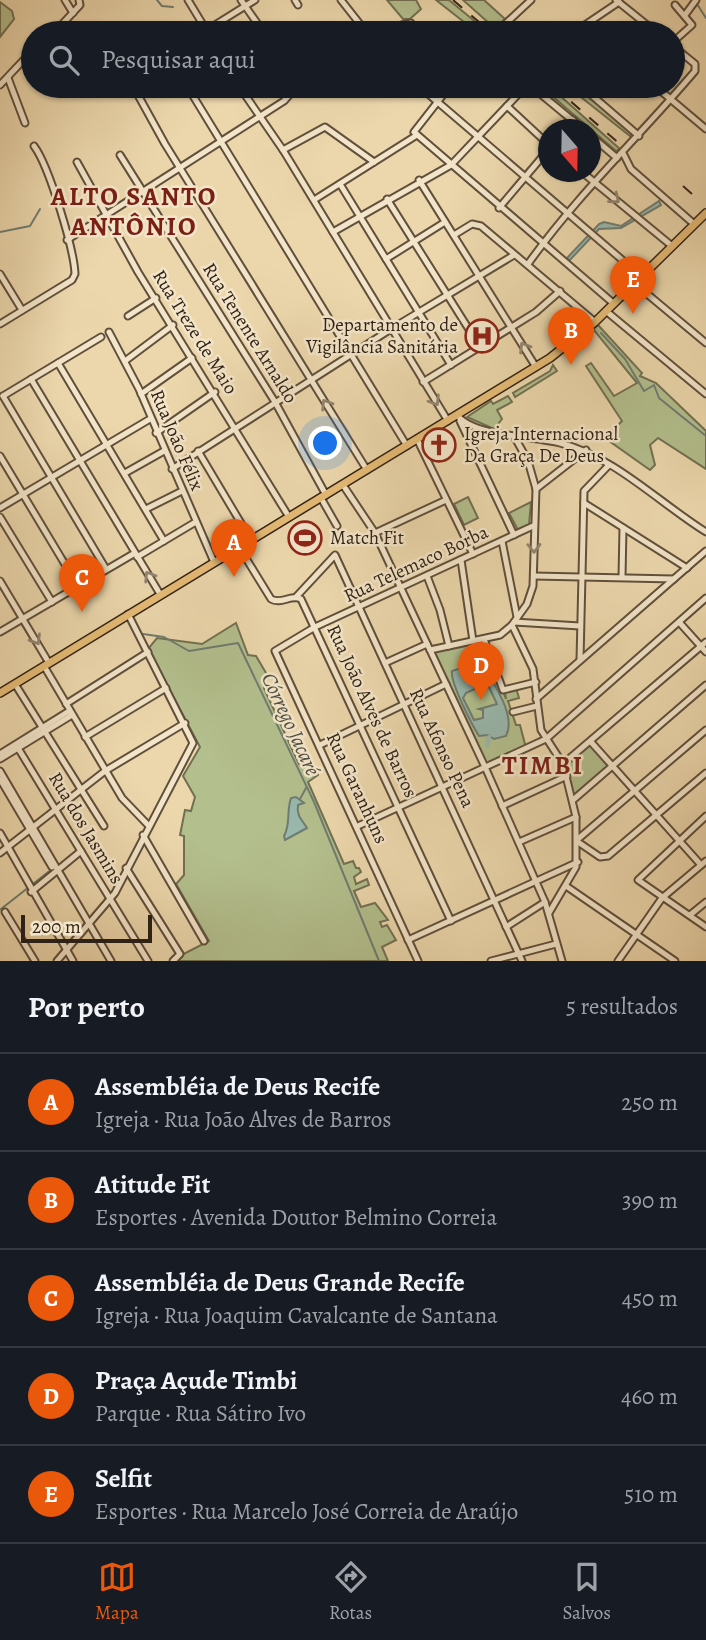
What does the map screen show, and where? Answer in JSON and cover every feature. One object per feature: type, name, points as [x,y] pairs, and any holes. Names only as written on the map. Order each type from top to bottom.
[{"type":"main road","points":[[0,693],[417,439],[458,417],[536,367],[595,322],[706,212]]},
{"type":"street","points":[[65,0],[73,13]]},
{"type":"street","points":[[65,21],[80,5],[79,0]]},
{"type":"street","points":[[188,0],[199,21]]},
{"type":"street","points":[[241,0],[256,21]]},
{"type":"street","points":[[222,21],[256,0]]},
{"type":"street","points":[[341,0],[358,21]]},
{"type":"street","points":[[508,21],[531,0]]},
{"type":"street","points":[[592,21],[617,1],[642,21]]},
{"type":"street","points":[[685,15],[695,2]]},
{"type":"street","points":[[676,5],[692,25],[685,32]]},
{"type":"street","points":[[685,55],[695,64],[695,71],[685,83]]},
{"type":"street","points":[[0,85],[21,63]]},
{"type":"street","points":[[8,78],[25,123]]},
{"type":"street","points":[[140,98],[367,470]]},
{"type":"street","points":[[195,98],[407,446]]},
{"type":"street","points":[[246,98],[283,150],[448,421]]},
{"type":"street","points":[[67,240],[222,141],[281,98]]},
{"type":"street","points":[[433,98],[641,276]]},
{"type":"street","points":[[314,200],[415,133],[440,98]]},
{"type":"street","points":[[333,232],[419,180],[451,165],[515,98]]},
{"type":"street","points":[[544,98],[572,119]]},
{"type":"street","points":[[595,98],[639,136]]},
{"type":"street","points":[[668,98],[706,129]]},
{"type":"street","points":[[601,175],[670,100]]},
{"type":"street","points":[[507,106],[538,135]]},
{"type":"street","points":[[283,150],[325,127],[343,136],[374,162]]},
{"type":"street","points":[[415,133],[499,208],[613,303]]},
{"type":"street","points":[[601,144],[617,158]]},
{"type":"street","points":[[0,324],[72,280],[76,271],[40,155],[34,146]]},
{"type":"street","points":[[623,153],[638,175],[694,224]]},
{"type":"street","name":"Rua Tenente Arnaldo","points":[[120,155],[275,402],[337,526]]},
{"type":"street","name":"Rua Treze de Maio","points":[[77,162],[106,216],[289,517]]},
{"type":"street","points":[[499,208],[538,162]]},
{"type":"street","points":[[419,180],[481,275],[536,367]]},
{"type":"street","points":[[528,264],[595,182],[672,246]]},
{"type":"street","points":[[340,184],[451,365]]},
{"type":"street","points":[[387,199],[480,347]]},
{"type":"street","points":[[386,259],[445,222]]},
{"type":"street","points":[[454,235],[477,224],[595,322]]},
{"type":"street","points":[[172,469],[311,379],[514,255]]},
{"type":"street","points":[[0,274],[22,310]]},
{"type":"street","points":[[634,283],[706,342]]},
{"type":"street","points":[[423,382],[512,328],[544,306],[560,291]]},
{"type":"street","points":[[128,316],[156,298]]},
{"type":"street","points":[[606,311],[706,394]]},
{"type":"street","points":[[125,361],[173,325]]},
{"type":"street","name":"Rua João Félix","points":[[109,332],[141,394],[194,523],[214,562]]},
{"type":"street","points":[[101,337],[1,397],[106,569]]},
{"type":"street","points":[[141,394],[192,358]]},
{"type":"street","points":[[58,363],[164,541]]},
{"type":"street","points":[[31,379],[160,594]]},
{"type":"street","points":[[156,433],[215,392]]},
{"type":"street","points":[[458,417],[514,436],[556,441],[586,450],[706,532]]},
{"type":"street","points":[[458,417],[514,535]]},
{"type":"street","points":[[0,508],[150,419]]},
{"type":"street","points":[[385,663],[429,647],[449,646],[500,635],[514,622],[531,596],[536,489],[528,461],[514,436]]},
{"type":"street","points":[[417,439],[473,554]]},
{"type":"street","points":[[536,489],[586,450]]},
{"type":"street","points":[[125,472],[164,451]]},
{"type":"street","points":[[198,452],[251,540]]},
{"type":"street","points":[[0,456],[78,586]]},
{"type":"street","points":[[580,660],[584,503],[587,485],[609,465]]},
{"type":"street","points":[[343,485],[375,533],[485,767],[537,881],[562,961]]},
{"type":"street","points":[[146,509],[181,491]]},
{"type":"street","points":[[375,533],[446,500]]},
{"type":"street","points":[[584,503],[687,568]]},
{"type":"street","points":[[0,517],[52,602]]},
{"type":"street","points":[[0,632],[106,569],[194,523]]},
{"type":"street","name":"Rua Telemaco Borba","points":[[275,651],[315,627],[360,609],[533,526]]},
{"type":"street","points":[[622,577],[623,528]]},
{"type":"street","points":[[502,541],[514,622],[536,682],[537,702],[546,739],[563,764],[576,817],[578,862],[549,913]]},
{"type":"street","points":[[239,547],[271,599],[279,602],[296,597]]},
{"type":"street","points":[[513,712],[537,702],[580,660],[706,551]]},
{"type":"street","name":"Rua Afonso Pena","points":[[296,597],[335,555],[522,961]]},
{"type":"street","points":[[461,560],[473,641]]},
{"type":"street","points":[[427,576],[440,610],[449,646]]},
{"type":"street","points":[[534,576],[674,579]]},
{"type":"street","points":[[0,581],[105,771],[127,805],[148,825]]},
{"type":"street","name":"Rua João Alves de Barros","points":[[296,597],[301,599],[315,627],[451,921]]},
{"type":"street","points":[[358,826],[401,809],[546,739],[706,598]]},
{"type":"street","points":[[57,961],[110,898],[192,745],[193,738],[128,614]]},
{"type":"street","points":[[514,622],[580,626]]},
{"type":"street","points":[[678,622],[703,644],[706,652]]},
{"type":"street","points":[[484,639],[503,690],[536,682]]},
{"type":"street","points":[[563,764],[703,644]]},
{"type":"street","name":"Rua Garanhuns","points":[[275,651],[418,961]]},
{"type":"street","points":[[66,704],[148,652]]},
{"type":"street","points":[[15,684],[104,826]]},
{"type":"street","points":[[320,745],[446,684]]},
{"type":"street","points":[[573,800],[706,685]]},
{"type":"street","points":[[85,737],[166,688]]},
{"type":"street","points":[[0,756],[71,713]]},
{"type":"street","points":[[0,853],[105,771],[185,723]]},
{"type":"street","points":[[0,756],[19,748],[44,730]]},
{"type":"street","points":[[578,841],[706,730]]},
{"type":"street","points":[[591,742],[678,840],[704,863],[662,898],[618,961]]},
{"type":"street","name":"Rua dos Jasmins","points":[[19,748],[148,961]]},
{"type":"street","points":[[0,771],[111,961]]},
{"type":"street","points":[[578,841],[605,858],[706,773]]},
{"type":"street","points":[[502,806],[567,776]]},
{"type":"street","points":[[0,779],[32,828]]},
{"type":"street","points":[[706,816],[638,880],[706,927]]},
{"type":"street","points":[[519,842],[576,817]]},
{"type":"street","points":[[0,833],[73,961]]},
{"type":"street","points":[[143,835],[204,942]]},
{"type":"street","points":[[31,891],[56,868],[81,851]]},
{"type":"street","points":[[408,940],[578,862]]},
{"type":"street","points":[[126,867],[180,955],[173,961]]},
{"type":"street","points":[[566,886],[675,961]]},
{"type":"street","points":[[506,927],[545,902]]},
{"type":"street","points":[[690,915],[706,902]]},
{"type":"street","points":[[5,912],[32,960]]},
{"type":"street","points":[[491,961],[556,944]]},
{"type":"green space","points":[[387,0],[416,0],[421,9],[410,19],[403,19]]},
{"type":"green space","points":[[436,0],[449,0],[474,21],[463,21]]},
{"type":"green space","points":[[463,0],[484,0],[505,19],[487,21]]},
{"type":"green space","points":[[0,2],[12,11],[14,19],[0,37]]},
{"type":"green space","points":[[554,98],[563,98],[586,119],[579,119]]},
{"type":"green space","points":[[582,98],[592,98],[632,133],[630,136]]},
{"type":"green space","points":[[601,132],[620,149],[616,151],[601,138]]},
{"type":"green space","points":[[598,325],[642,373],[640,376],[656,383],[706,431],[706,469],[658,438],[650,445],[655,465],[650,470],[605,438],[622,421],[586,366],[591,363],[614,396],[637,383],[593,329]]},
{"type":"green space","points":[[553,365],[557,371],[515,397],[513,393],[550,371]]},
{"type":"green space","points":[[508,396],[512,402],[497,410],[502,419],[494,429],[467,417],[491,401],[493,404]]},
{"type":"green space","points":[[468,497],[478,518],[464,525],[454,504]]},
{"type":"green space","points":[[531,502],[529,525],[518,530],[509,513]]},
{"type":"green space","points":[[236,623],[248,655],[256,656],[269,678],[265,680],[264,688],[299,764],[310,760],[318,775],[308,782],[344,864],[353,861],[356,868],[359,868],[361,872],[354,877],[356,884],[367,879],[369,885],[354,891],[361,907],[375,903],[388,920],[380,922],[382,927],[387,925],[396,940],[382,947],[388,961],[170,961],[209,941],[176,884],[184,875],[184,836],[180,835],[185,810],[191,811],[195,797],[183,776],[200,747],[148,649],[157,638],[202,644]]},
{"type":"green space","points":[[483,641],[506,699],[505,692],[516,688],[519,698],[508,701],[516,725],[520,725],[526,748],[487,766],[433,652]]},
{"type":"green space","points":[[591,742],[613,766],[573,800],[563,764]]},
{"type":"water","points":[[659,201],[661,205],[621,228],[599,229],[569,261],[567,258],[599,224],[604,222],[621,226]]},
{"type":"water","points":[[482,663],[506,709],[509,728],[506,736],[494,739],[488,735],[479,736],[458,694],[452,671]],"holes":[[[476,685],[488,685],[497,704],[479,709],[483,710],[483,718],[474,720],[463,698],[466,693],[477,688]]]},
{"type":"water","points":[[296,797],[304,803],[298,805],[298,812],[307,828],[285,840],[291,798]]},
{"type":"waterway","points":[[157,0],[162,6],[173,7]]},
{"type":"waterway","points":[[697,4],[706,18]]},
{"type":"waterway","points":[[0,232],[30,226],[40,209]]},
{"type":"waterway","points":[[601,333],[625,359],[644,391],[654,385],[659,398],[706,436]]},
{"type":"waterway","points":[[21,623],[33,643]]},
{"type":"waterway","name":"Córrego Jacaré","points":[[143,634],[164,637],[189,651],[238,643],[314,802],[379,961]]},
{"type":"waterway","points":[[487,745],[489,737]]},
{"type":"waterway","name":"Córrego Jacaré","points":[[300,799],[306,788]]},
{"type":"waterway","points":[[31,961],[1,909],[52,869]]},
{"type":"railway","points":[[453,0],[478,21]]},
{"type":"railway","points":[[567,98],[622,146]]},
{"type":"railway","points":[[683,186],[699,200]]},
{"type":"place","name":"Selfit","points":[[633,314]]},
{"type":"place","name":"Departamento de Vigilância Sanitária","points":[[482,336]]},
{"type":"place","name":"Atitude Fit","points":[[571,365]]},
{"type":"place","name":"Igreja Internacional Da Graça De Deus","points":[[439,445]]},
{"type":"place","name":"Match Fit","points":[[305,538]]},
{"type":"place","name":"Assembléia de Deus Recife","points":[[234,577]]},
{"type":"place","name":"Assembléia de Deus Grande Recife","points":[[82,612]]},
{"type":"place","name":"Praça Açude Timbi","points":[[481,700]]},
{"type":"district","name":"ALTO SANTO ANTÔNIO","points":[[134,211]]},
{"type":"district","name":"TIMBI","points":[[543,765]]}]
